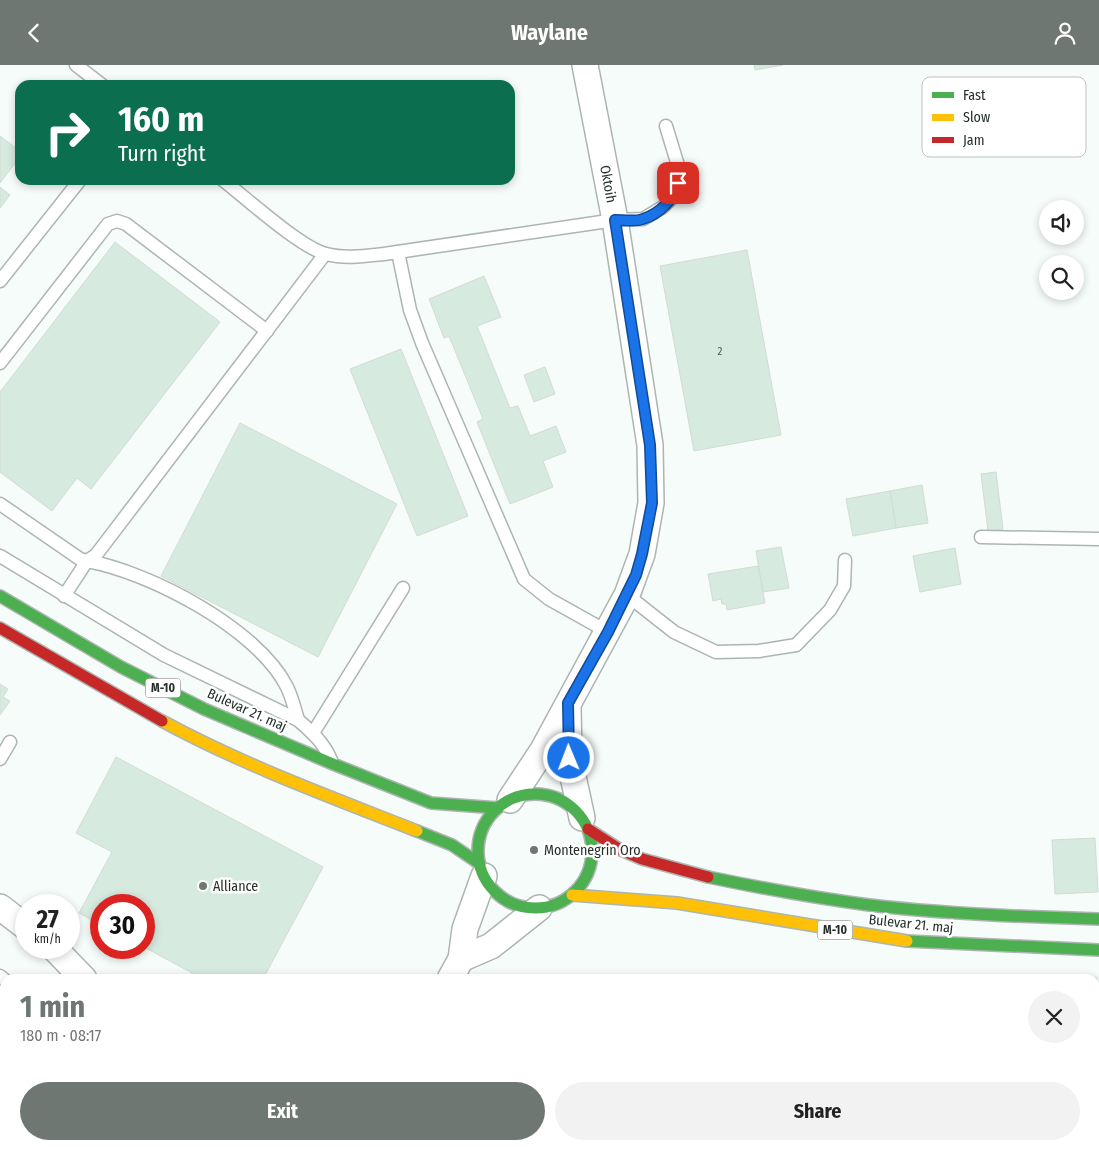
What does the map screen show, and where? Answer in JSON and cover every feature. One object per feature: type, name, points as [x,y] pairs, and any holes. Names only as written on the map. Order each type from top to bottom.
[{"type":"main road","name":"Bulevar 21. maj","points":[[0,596],[69,638],[204,709],[333,764],[431,803],[504,804]]},
{"type":"main road","name":"M-10","points":[[0,627],[100,687],[195,739],[270,773],[452,845],[482,870],[491,886],[504,899],[521,906],[539,908],[557,904],[572,895],[584,881],[591,864],[592,846],[585,823],[570,806],[556,798],[540,794],[523,795],[504,804]]},
{"type":"main road","points":[[482,870],[478,849],[481,833],[488,820],[504,804]]},
{"type":"main road","name":"Bulevar 21. maj","points":[[585,823],[622,850],[644,860],[680,871],[810,898],[948,914],[1099,919]]},
{"type":"main road","name":"Bulevar 21. maj","points":[[572,895],[677,903],[896,940],[1099,950]]},
{"type":"street","name":"Oktoih","points":[[504,804],[543,750],[627,595],[642,554],[652,503],[652,464],[615,220],[585,65]]},
{"type":"street","points":[[568,703],[569,758],[585,823]]},
{"type":"street","points":[[455,969],[482,870]]},
{"type":"street","points":[[0,907],[15,919]]},
{"type":"street","points":[[455,969],[491,946],[539,908]]},
{"type":"street","points":[[65,959],[79,974]]},
{"type":"lane","points":[[76,65],[96,80]]},
{"type":"lane","points":[[229,185],[307,246],[325,254],[346,257],[398,252],[615,220],[643,219],[663,207],[677,193],[680,172],[666,125]]},
{"type":"lane","points":[[0,281],[76,185]]},
{"type":"lane","points":[[0,363],[108,224],[117,221],[126,224],[267,331]]},
{"type":"lane","points":[[398,252],[410,311],[422,343],[524,579],[549,599],[608,632]]},
{"type":"lane","points":[[64,596],[88,561],[96,555],[325,254]]},
{"type":"lane","points":[[0,505],[80,559],[107,564],[140,577],[208,612],[231,627],[257,648],[274,667],[288,688],[298,720]]},
{"type":"lane","points":[[981,537],[1099,539]]},
{"type":"lane","points":[[0,556],[164,655],[298,720],[326,748],[333,764]]},
{"type":"lane","points":[[627,595],[674,633],[716,652],[759,651],[796,645],[830,610],[844,586],[845,560]]},
{"type":"lane","points":[[313,733],[402,588]]},
{"type":"lane","points":[[0,759],[10,742]]},
{"type":"building","points":[[754,65],[783,65],[755,70]]},
{"type":"building","points":[[0,136],[15,147],[15,164],[0,183]]},
{"type":"building","points":[[0,187],[10,195],[0,208]]},
{"type":"building","points":[[115,242],[220,322],[91,489],[77,478],[52,511],[0,472],[0,392]]},
{"type":"building","points":[[747,250],[781,435],[694,451],[660,266]]},
{"type":"building","points":[[484,276],[501,317],[477,326],[510,408],[518,406],[530,436],[556,426],[566,452],[543,461],[553,487],[510,504],[477,422],[483,419],[449,336],[444,338],[429,299]]},
{"type":"building","points":[[401,349],[468,516],[417,536],[350,369]]},
{"type":"building","points":[[545,367],[555,394],[534,402],[524,375]]},
{"type":"building","points":[[240,423],[397,504],[318,657],[161,576]]},
{"type":"building","points":[[996,472],[1003,529],[988,531],[981,474]]},
{"type":"building","points":[[922,485],[928,523],[896,528],[890,491]]},
{"type":"building","points":[[890,491],[896,528],[853,536],[846,499]]},
{"type":"building","points":[[781,547],[789,588],[763,592],[756,551]]},
{"type":"building","points":[[955,548],[961,584],[920,592],[913,556]]},
{"type":"building","points":[[758,566],[765,603],[727,610],[726,604],[722,604],[721,599],[713,601],[708,574]]},
{"type":"building","points":[[0,684],[8,689],[3,697],[10,701],[0,715]]},
{"type":"building","name":"Alliance","points":[[116,757],[323,867],[266,974],[192,974],[155,953],[155,894],[90,894],[90,919],[80,914],[80,911],[112,852],[76,833]]},
{"type":"building","points":[[1095,838],[1098,892],[1055,894],[1052,840]]},
{"type":"traffic: fast","points":[[0,596],[121,667],[204,709],[333,764],[431,803],[498,808]]},
{"type":"traffic: fast","points":[[535,794],[557,799],[575,811],[587,829],[592,851],[587,873],[575,891],[557,903],[535,908],[513,903],[495,891],[483,873],[478,851],[483,829],[495,811],[513,799],[535,794]]},
{"type":"traffic: fast","points":[[417,831],[452,845],[480,864]]},
{"type":"traffic: fast","points":[[708,877],[808,896],[869,905],[984,915],[1099,919]]},
{"type":"traffic: fast","points":[[907,941],[1099,950]]},
{"type":"traffic: slow","points":[[162,721],[256,766],[417,831]]},
{"type":"traffic: slow","points":[[572,895],[677,903],[907,941]]},
{"type":"traffic: jam","points":[[0,628],[162,721]]},
{"type":"traffic: jam","points":[[588,829],[619,849],[642,859],[708,877]]},
{"type":"place","name":"Montenegrin Oro","points":[[534,850]]},
{"type":"place","name":"Alliance","points":[[203,886]]},
{"type":"route","points":[[569,758],[568,703],[608,632],[636,575],[648,529],[652,503],[650,445],[615,220],[643,219],[663,207],[677,193],[678,183]]}]
